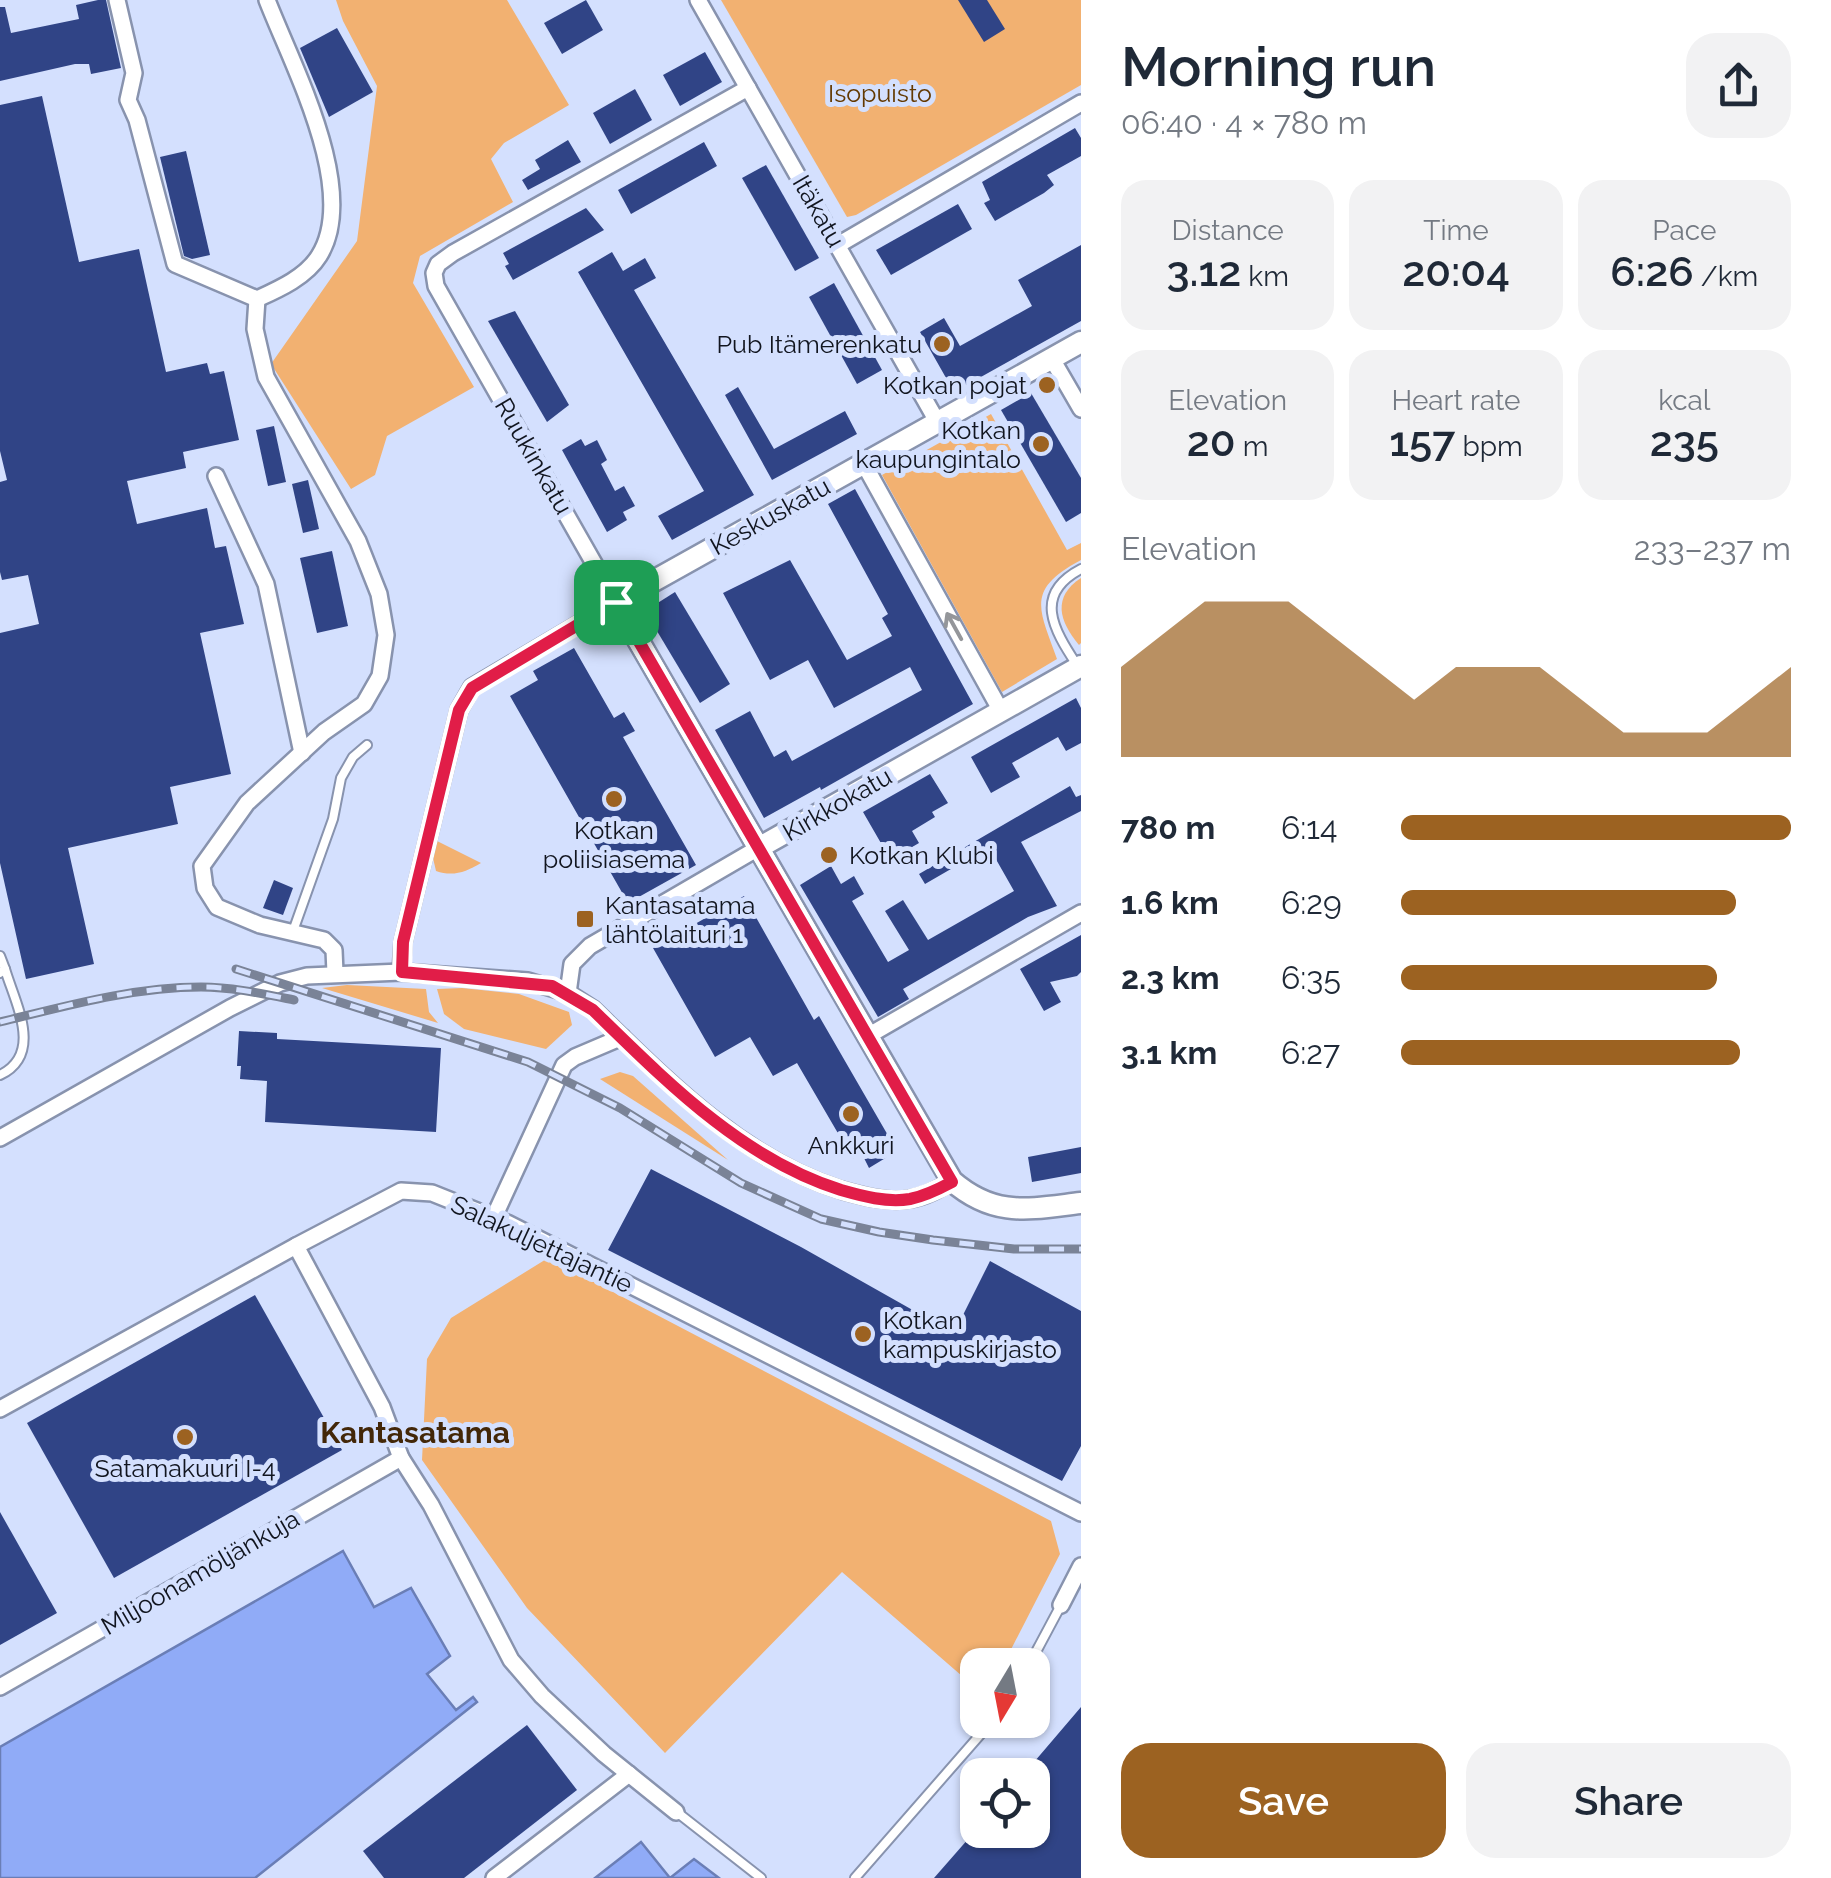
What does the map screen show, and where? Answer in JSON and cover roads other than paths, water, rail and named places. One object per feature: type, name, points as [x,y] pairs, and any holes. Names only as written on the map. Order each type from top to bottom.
[{"type":"main road","name":"Keskuskatu","points":[[616,602],[1081,342]]},
{"type":"main road","name":"Ruukinkatu","points":[[616,602],[952,1182]]},
{"type":"main road","name":"Kirkkokatu","points":[[760,847],[1080,668]]},
{"type":"main road","points":[[952,1182],[986,1205],[1018,1208],[1081,1204]]},
{"type":"street","points":[[118,0],[134,73],[128,100],[137,120],[176,264],[256,299],[288,286],[319,257],[333,218],[328,159],[267,0]]},
{"type":"street","name":"Itäkatu","points":[[698,0],[938,423]]},
{"type":"street","name":"Ruukinkatu","points":[[616,602],[436,286],[434,273],[438,264],[454,253],[748,88]]},
{"type":"street","points":[[838,245],[1081,103]]},
{"type":"street","points":[[256,299],[256,329],[266,377],[358,541],[379,594],[386,635],[380,676],[364,704],[247,803],[202,866],[205,888],[217,907],[292,934],[324,940],[334,950],[334,973]]},
{"type":"street","points":[[1052,359],[1081,409]]},
{"type":"street","points":[[864,464],[1001,711]]},
{"type":"street","points":[[216,476],[266,584],[302,753]]},
{"type":"street","points":[[402,972],[403,942],[459,710],[472,688],[616,602]]},
{"type":"street","name":"Kirkkokatu","points":[[568,993],[572,964],[590,946],[760,847]]},
{"type":"street","points":[[866,1037],[1081,914]]},
{"type":"street","points":[[0,1138],[258,993],[294,980],[334,973],[402,972],[528,982],[568,993],[593,1010],[745,1144],[810,1180],[856,1194],[898,1200],[914,1198],[952,1182]]},
{"type":"street","points":[[494,1217],[557,1075],[575,1057],[622,1037]]},
{"type":"street","name":"Salakuljettajantie","points":[[0,1409],[401,1191],[432,1193],[494,1217],[1081,1513]]},
{"type":"street","points":[[296,1246],[382,1408],[401,1458],[431,1505],[512,1660],[542,1696],[676,1812]]},
{"type":"street","name":"Miljoonamöljänkuja","points":[[0,1687],[401,1458]]},
{"type":"street","points":[[1061,1605],[1081,1566]]},
{"type":"street","points":[[494,1878],[629,1774]]},
{"type":"lane","points":[[1080,668],[1053,624],[1051,612],[1056,589],[1081,570]]},
{"type":"lane","points":[[292,934],[333,819],[340,778],[353,756],[366,745]]},
{"type":"lane","points":[[0,956],[26,1039],[22,1057],[0,1075]]},
{"type":"lane","points":[[1038,1648],[1061,1605]]},
{"type":"lane","points":[[855,1878],[978,1738]]},
{"type":"lane","points":[[676,1812],[760,1878]]},
{"type":"water","points":[[343,1551],[374,1607],[411,1588],[450,1656],[427,1674],[456,1710],[473,1697],[477,1702],[255,1878],[0,1878],[0,1747]]},
{"type":"water","points":[[641,1842],[670,1878],[595,1878]]},
{"type":"water","points":[[694,1859],[719,1878],[670,1878]]},
{"type":"railway","points":[[236,969],[528,1062],[620,1108],[741,1183],[821,1219],[933,1240],[1014,1249],[1081,1249]]},
{"type":"railway","points":[[0,1022],[100,998],[176,988],[224,988],[294,1000]]},
{"type":"place","name":"Pub Itämerenkatu","points":[[942,344]]},
{"type":"place","name":"Kotkan pojat","points":[[1047,385]]},
{"type":"place","name":"Kotkan kaupungintalo","points":[[1041,444]]},
{"type":"place","name":"Kotkan poliisiasema","points":[[614,799]]},
{"type":"place","name":"Kotkan Klubi","points":[[829,855]]},
{"type":"place","name":"Kantasatama lähtölaituri 1","points":[[585,919]]},
{"type":"place","name":"Ankkuri","points":[[851,1114]]},
{"type":"place","name":"Kotkan kampuskirjasto","points":[[863,1334]]},
{"type":"place","name":"Satamakuuri I-4","points":[[185,1437]]},
{"type":"district","name":"Kantasatama","points":[[415,1432]]},
{"type":"park label","name":"Isopuisto","points":[[880,93]]}]
